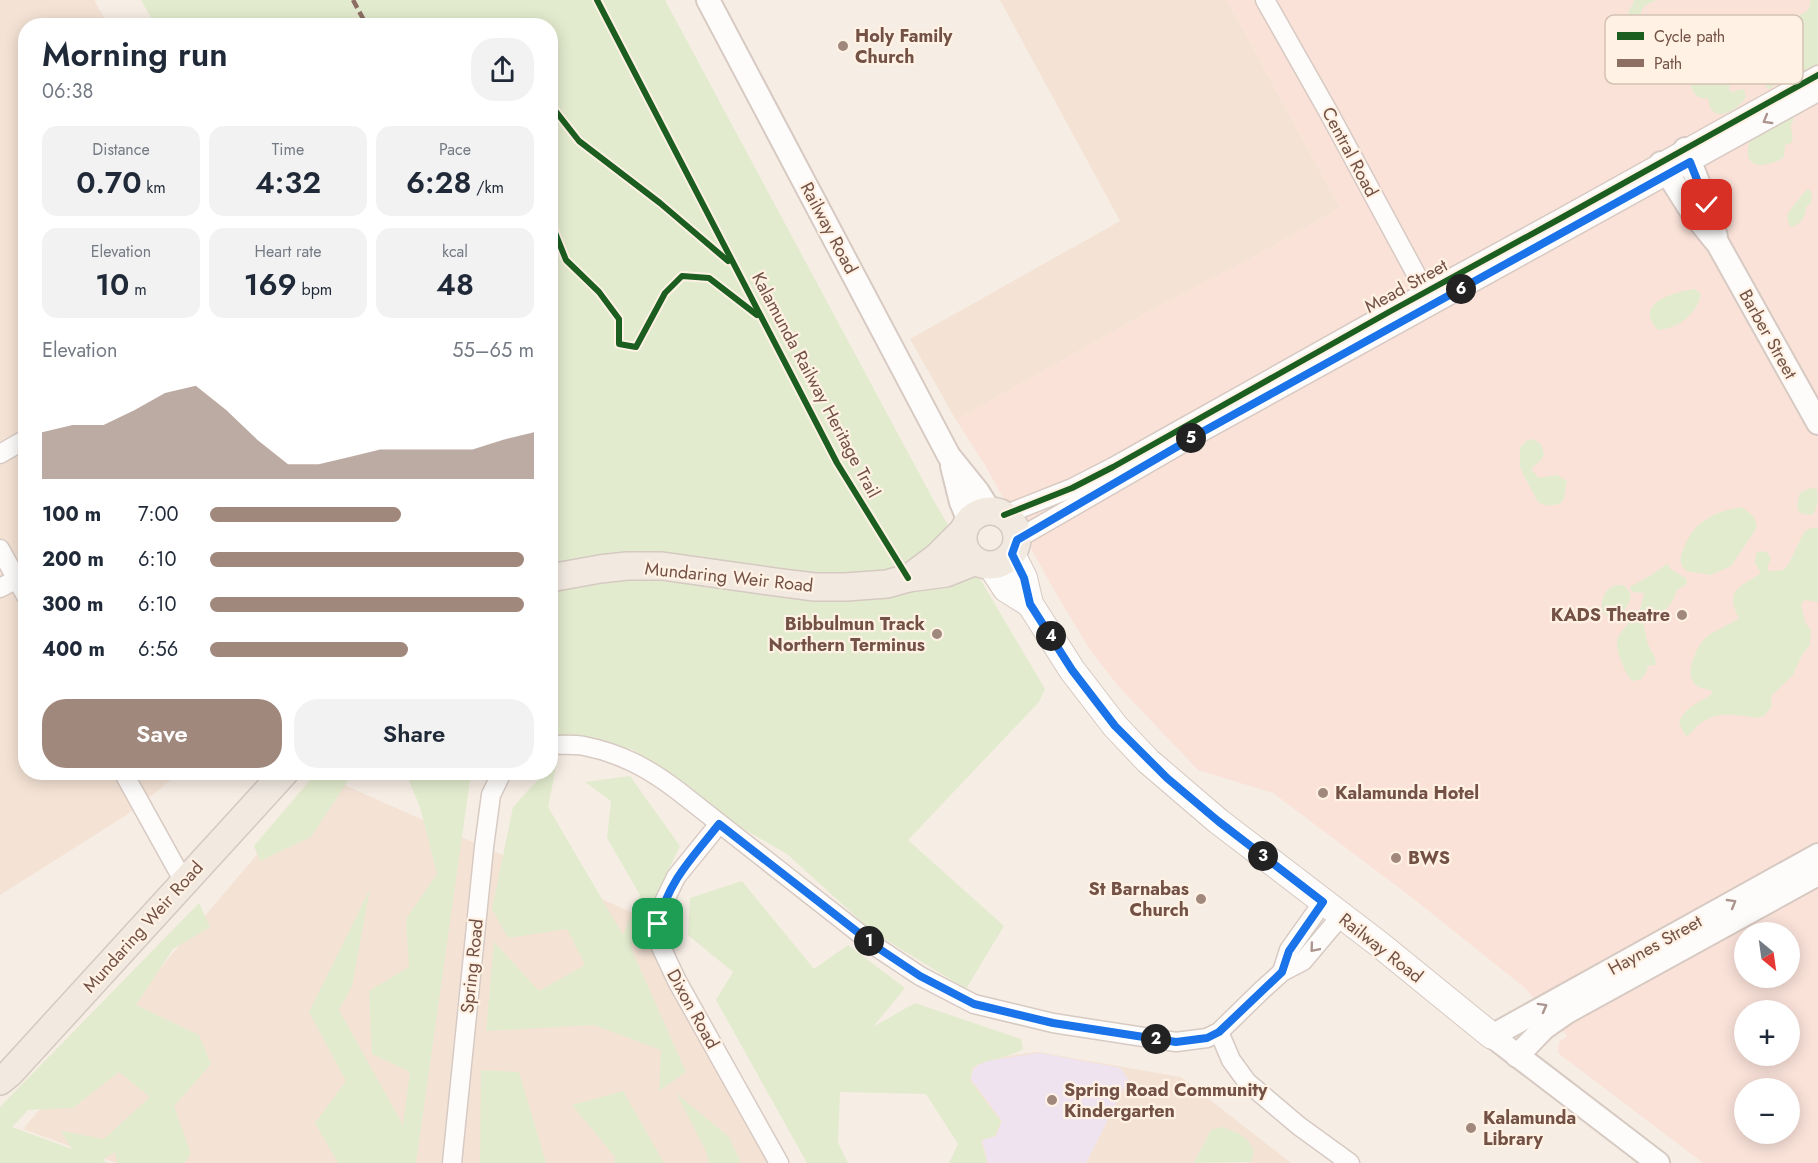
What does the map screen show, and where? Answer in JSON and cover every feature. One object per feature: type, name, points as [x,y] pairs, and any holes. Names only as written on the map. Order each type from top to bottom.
[{"type":"main road","points":[[982,519],[1011,521],[1016,530],[999,555],[968,553],[963,542],[982,519]]},
{"type":"main road","name":"Mundaring Weir Road","points":[[908,578],[982,519]]},
{"type":"main road","name":"Mundaring Weir Road","points":[[558,577],[627,566],[662,566],[815,587],[866,586],[946,573],[999,555]]},
{"type":"main road","name":"Railway Road","points":[[999,555],[1024,578],[1030,604],[1091,697],[1148,761],[1218,821],[1379,944],[1492,1036]]},
{"type":"main road","name":"Mundaring Weir Road","points":[[0,1081],[10,1073],[278,780]]},
{"type":"street","name":"Railway Road","points":[[708,0],[949,456],[961,502],[982,519]]},
{"type":"street","name":"Central Road","points":[[1265,0],[1429,298]]},
{"type":"street","name":"Mead Street","points":[[982,519],[1072,488],[1113,467],[1665,169],[1818,75]]},
{"type":"street","name":"Mead Street","points":[[1688,156],[1818,92]]},
{"type":"street","name":"Barber Street","points":[[1688,156],[1707,205],[1718,244]]},
{"type":"street","name":"Barber Street","points":[[1665,169],[1692,212],[1718,244],[1818,423]]},
{"type":"street","name":"Mead Street","points":[[999,555],[1194,436],[1429,298]]},
{"type":"street","points":[[0,454],[18,444]]},
{"type":"street","points":[[0,549],[18,582]]},
{"type":"street","points":[[0,588],[16,579]]},
{"type":"street","points":[[558,745],[582,745],[617,755],[650,770],[878,948],[920,976],[974,1004],[1053,1023],[1176,1042],[1207,1038],[1219,1032],[1282,972],[1303,962],[1332,909]]},
{"type":"street","points":[[127,780],[184,882]]},
{"type":"street","name":"Spring Road","points":[[452,1163],[484,847],[491,795],[498,780]]},
{"type":"street","name":"Dixon Road","points":[[719,824],[676,877],[663,904],[658,924],[661,947],[677,981],[779,1163]]},
{"type":"street","name":"Haynes Street","points":[[1518,1056],[1544,1028],[1604,983],[1818,855]]},
{"type":"street","name":"Haynes Street","points":[[1492,1036],[1604,983],[1818,874]]},
{"type":"street","points":[[1219,1032],[1231,1060],[1247,1082],[1299,1126],[1350,1163]]},
{"type":"street","name":"Railway Road","points":[[1492,1036],[1658,1163]]},
{"type":"shaded area","points":[[0,0],[94,0],[104,18],[18,18],[18,780],[171,780],[125,816],[0,895]]},
{"type":"shaded area","points":[[1000,0],[1227,0],[1340,208],[1144,314],[956,420],[910,339],[1120,221]]},
{"type":"shaded area","points":[[1227,0],[1818,0],[1818,1163],[1703,1163],[1558,1053],[1559,1042],[1567,1036],[1525,988],[1410,896],[1273,793],[1198,770],[1119,687],[1090,650],[985,465],[956,420],[1144,314],[1340,208]]},
{"type":"shaded area","points":[[321,780],[333,780],[649,920],[779,1163],[116,1163],[23,1129]]},
{"type":"shaded area","points":[[1038,1052],[1181,1077],[1291,1163],[1247,1163],[1251,1162],[1211,1130],[1194,1163],[987,1163],[970,1079],[973,1067],[985,1061]]},
{"type":"shaded area","name":"Spring Road Community Kindergarten","points":[[1039,1053],[1121,1068],[1128,1080],[1086,1163],[988,1163],[982,1140],[996,1136],[1002,1121],[971,1079],[974,1068],[986,1061]]},
{"type":"green space","points":[[141,0],[665,0],[934,501],[1045,689],[1039,702],[908,840],[1004,926],[966,989],[873,932],[787,854],[723,817],[632,749],[558,746],[558,18],[151,18]]},
{"type":"green space","points":[[1633,0],[1657,0],[1645,6],[1641,15],[1628,15]]},
{"type":"green space","points":[[1811,0],[1818,0],[1818,65],[1803,74],[1803,15],[1801,15],[1808,10]]},
{"type":"green space","points":[[1691,84],[1730,84],[1731,92],[1744,89],[1746,97],[1731,111],[1719,114],[1710,107],[1708,98],[1698,97]]},
{"type":"green space","points":[[1766,84],[1776,84],[1770,89]]},
{"type":"green space","points":[[1791,112],[1794,118],[1791,125],[1793,137],[1791,143],[1785,145],[1784,157],[1765,165],[1751,161],[1748,156],[1749,140]]},
{"type":"green space","points":[[1808,189],[1812,197],[1811,203],[1806,207],[1801,221],[1793,227],[1790,226],[1788,214]]},
{"type":"green space","points":[[1695,289],[1701,294],[1691,314],[1673,327],[1658,330],[1651,321],[1650,313],[1653,306],[1667,296]]},
{"type":"green space","points":[[1532,439],[1541,444],[1544,454],[1531,469],[1539,478],[1557,475],[1567,481],[1564,498],[1560,504],[1547,506],[1538,502],[1520,467],[1520,448],[1526,441]]},
{"type":"green space","points":[[1810,488],[1817,489],[1816,506],[1812,515],[1806,515],[1799,511],[1797,506],[1800,493]]},
{"type":"green space","points":[[1741,507],[1755,518],[1756,529],[1731,566],[1711,575],[1686,571],[1681,564],[1681,555],[1689,536],[1695,529],[1707,518]]},
{"type":"green space","points":[[1812,528],[1818,528],[1818,602],[1805,600],[1801,604],[1805,622],[1811,630],[1810,645],[1802,655],[1793,675],[1771,696],[1772,706],[1764,716],[1758,718],[1729,714],[1715,716],[1701,723],[1686,737],[1679,723],[1682,717],[1688,709],[1712,694],[1711,690],[1697,686],[1691,677],[1692,664],[1697,650],[1709,635],[1739,618],[1733,601],[1734,595],[1741,586],[1761,573],[1755,563],[1756,553],[1763,551],[1768,553],[1771,559],[1768,571],[1783,570],[1788,565],[1803,534]]},
{"type":"green space","points":[[1667,564],[1669,568],[1686,578],[1687,584],[1676,591],[1666,609],[1648,618],[1640,610],[1644,593],[1633,592],[1630,589],[1631,586]]},
{"type":"green space","points":[[1615,585],[1624,585],[1631,594],[1625,610],[1612,618],[1602,612],[1602,604],[1605,593]]},
{"type":"green space","points":[[1638,616],[1656,665],[1648,666],[1643,677],[1632,681],[1620,660],[1617,641],[1627,625]]},
{"type":"green space","points":[[630,776],[680,846],[631,948],[686,1072],[659,1091],[661,1050],[594,1025],[486,1031],[494,942],[539,991],[585,965],[567,929],[508,938],[492,909],[513,807],[538,780],[553,780],[548,807],[623,935],[640,895],[607,838],[611,801],[585,782]]},
{"type":"green space","points":[[310,780],[348,780],[311,837],[260,861],[254,846]]},
{"type":"green space","points":[[409,780],[470,780],[416,1163],[338,1163],[315,1123],[346,1081],[309,1012],[370,889],[352,986],[339,1010],[403,1125],[410,1072],[372,1054],[369,991],[409,967],[406,919],[437,874],[420,807]]},
{"type":"green space","points":[[742,881],[814,969],[848,945],[905,988],[873,1027],[915,1003],[1021,1039],[1023,1049],[973,1067],[970,1080],[1001,1122],[995,1136],[981,1140],[987,1163],[949,1163],[958,1144],[926,1094],[840,1092],[838,1143],[848,1163],[807,1163],[716,1000],[733,972],[688,935],[690,898]]},
{"type":"green space","points":[[199,903],[210,927],[173,949],[136,1005],[199,1035],[211,1064],[174,1106],[191,1154],[184,1163],[117,1163],[115,1152],[102,1160],[109,1163],[0,1163],[0,1107]],"holes":[[[119,1072],[150,1097],[104,1139],[61,1131],[72,1149],[12,1127],[28,1110],[73,1108]]]},
{"type":"green space","points":[[481,1070],[519,1072],[546,1163],[480,1163]]},
{"type":"green space","points":[[623,1091],[664,1163],[614,1163],[615,1157],[572,1105]]},
{"type":"green space","points":[[676,1093],[729,1137],[741,1163],[709,1163],[706,1151]]},
{"type":"green space","points":[[1222,1127],[1237,1133],[1248,1141],[1254,1151],[1251,1162],[1194,1163],[1211,1130]]},
{"type":"marked path","points":[[353,0],[363,18]]},
{"type":"cycle path","name":"Kalamunda Railway Heritage Trail","points":[[597,0],[837,463],[908,578]]},
{"type":"cycle path","points":[[1803,83],[1818,75]]},
{"type":"cycle path","points":[[1004,515],[1072,488],[1113,467],[1802,84]]},
{"type":"cycle path","points":[[558,114],[579,141],[660,203],[728,261]]},
{"type":"cycle path","name":"Kalamunda Railway Heritage Trail","points":[[558,240],[566,260],[599,292],[619,319],[619,344],[636,347],[665,293],[682,276],[709,278],[757,315]]},
{"type":"place","name":"Holy Family Church","points":[[843,46]]},
{"type":"place","name":"KADS Theatre","points":[[1682,615]]},
{"type":"place","name":"Bibbulmun Track Northern Terminus","points":[[937,634]]},
{"type":"place","name":"Kalamunda Hotel","points":[[1323,793]]},
{"type":"place","name":"BWS","points":[[1396,858]]},
{"type":"place","name":"St Barnabas Church","points":[[1201,899]]},
{"type":"place","name":"Spring Road Community Kindergarten","points":[[1052,1100]]},
{"type":"place","name":"Kalamunda Library","points":[[1471,1128]]},
{"type":"route","points":[[658,924],[663,904],[676,877],[719,824],[878,948],[920,976],[974,1004],[1053,1023],[1176,1042],[1207,1038],[1219,1032],[1282,972],[1289,951],[1323,902],[1218,821],[1167,778],[1115,726],[1072,670],[1030,604],[1024,578],[1012,554],[1017,540],[1204,431],[1690,162],[1707,205]]}]
